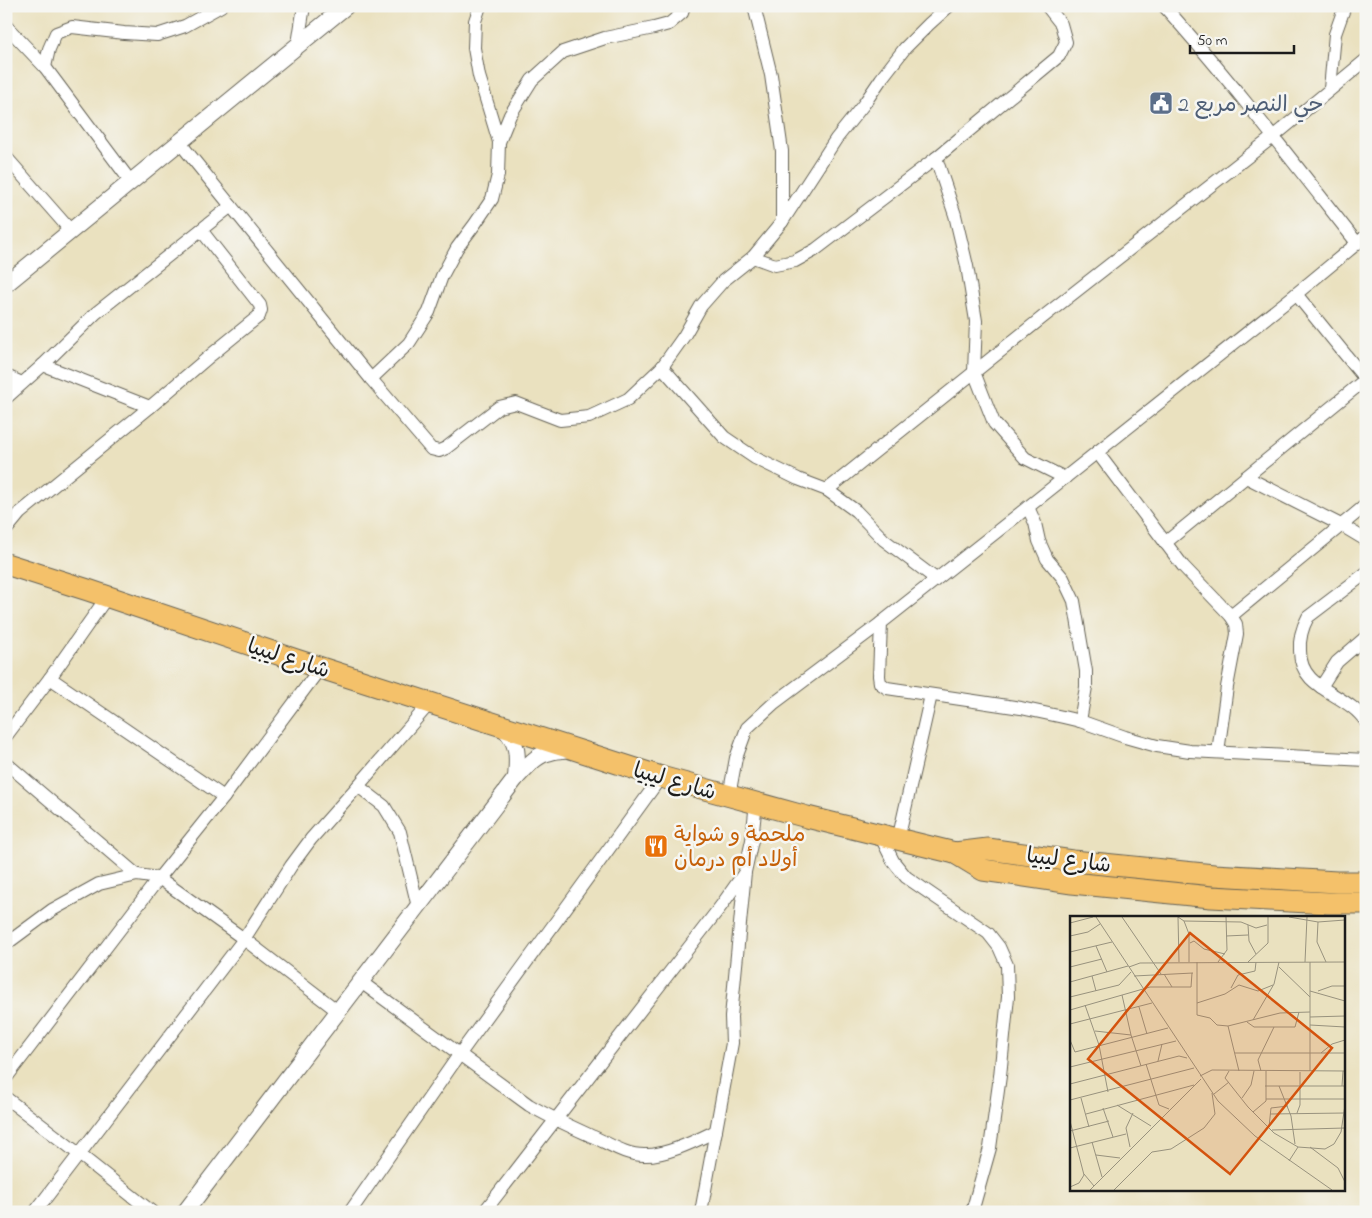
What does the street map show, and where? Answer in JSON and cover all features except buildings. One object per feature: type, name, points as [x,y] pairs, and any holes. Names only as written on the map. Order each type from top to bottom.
[{"type":"highway","name":"شارع ليبيا","points":[[6,564],[296,660],[661,777],[955,853],[988,849],[1073,861],[1214,875],[1366,882]]},
{"type":"highway","points":[[955,853],[983,870],[1072,883],[1211,897],[1366,903]]},
{"type":"street","points":[[45,67],[49,49],[56,33],[72,27],[157,35],[185,26],[221,6]]},
{"type":"street","points":[[298,44],[304,6]]},
{"type":"street","points":[[6,284],[346,6]]},
{"type":"street","points":[[371,379],[409,343],[429,312],[442,276],[457,248],[492,199],[498,175],[499,142],[479,76],[474,48],[475,21],[480,6]]},
{"type":"street","points":[[499,142],[510,115],[532,80],[563,52],[605,38],[670,24],[682,14],[684,6]]},
{"type":"street","points":[[754,6],[771,75],[782,151],[782,222]]},
{"type":"street","points":[[180,143],[371,379],[431,450],[438,452],[446,448],[499,407],[516,403],[560,420],[589,417],[628,399],[662,367],[684,336],[701,306],[723,281],[753,257],[782,222],[831,146],[881,79],[906,48],[948,6]]},
{"type":"street","points":[[753,257],[775,265],[795,261],[815,250],[936,158],[1059,56],[1066,42],[1061,24],[1048,6]]},
{"type":"street","points":[[729,796],[736,758],[747,728],[773,704],[881,623],[1098,452],[1361,240],[1164,6]]},
{"type":"street","points":[[1330,89],[1335,34],[1345,6]]},
{"type":"street","points":[[6,26],[45,67],[131,182]]},
{"type":"street","points":[[827,490],[1274,136],[1366,60]]},
{"type":"street","points":[[6,156],[71,231]]},
{"type":"street","points":[[936,158],[955,215],[967,266],[976,321],[974,372],[994,423],[1025,458],[1065,478]]},
{"type":"street","points":[[6,398],[22,382],[44,365],[96,313],[231,206]]},
{"type":"street","points":[[6,530],[20,513],[150,408],[259,316],[260,305],[201,230]]},
{"type":"street","points":[[1165,543],[1366,380],[1296,294]]},
{"type":"street","points":[[44,365],[150,408]]},
{"type":"street","points":[[662,367],[724,437],[755,458],[798,479],[827,490],[856,511],[884,540],[936,579]]},
{"type":"street","points":[[6,376],[22,382]]},
{"type":"street","points":[[1098,452],[1165,543],[1196,581],[1231,616],[1236,624],[1218,752]]},
{"type":"street","points":[[1246,477],[1366,540]]},
{"type":"street","points":[[1231,616],[1366,505]]},
{"type":"street","points":[[1028,507],[1048,559],[1063,578],[1074,600],[1084,656],[1086,687],[1080,721]]},
{"type":"street","points":[[1366,573],[1308,618],[1303,627],[1300,643],[1300,661],[1306,674],[1320,687],[1354,708],[1366,722]]},
{"type":"street","points":[[6,736],[50,678],[107,597]]},
{"type":"street","points":[[881,623],[879,676],[880,683],[887,688],[1021,708],[1080,721],[1157,746],[1190,751],[1366,760]]},
{"type":"street","points":[[1320,687],[1338,662],[1366,637]]},
{"type":"street","points":[[6,1078],[159,878],[224,797],[321,667]]},
{"type":"street","points":[[50,678],[224,797]]},
{"type":"street","points":[[931,695],[889,837],[893,861],[906,877],[988,933],[999,946],[1007,965],[1008,997],[990,1148],[972,1212]]},
{"type":"street","points":[[35,1212],[244,939],[290,866],[311,839],[430,703]]},
{"type":"street","points":[[501,725],[515,743],[518,759],[516,778]]},
{"type":"street","points":[[185,1212],[516,778],[540,756],[549,752],[575,749]]},
{"type":"street","points":[[6,763],[137,875]]},
{"type":"street","points":[[350,1212],[459,1055],[661,777]]},
{"type":"street","points":[[358,786],[384,806],[400,832],[418,906]]},
{"type":"street","points":[[701,1212],[732,1043],[731,1017],[745,872],[752,840],[756,802]]},
{"type":"street","points":[[484,1212],[745,872]]},
{"type":"street","points":[[6,944],[52,910],[99,884],[137,875],[159,878],[244,939],[338,1012]]},
{"type":"street","points":[[361,982],[529,1105],[556,1120],[628,1153],[646,1156],[664,1152],[690,1144],[716,1131]]},
{"type":"street","points":[[6,1098],[152,1212]]},
{"type":"place","name":"حي النصر مربع 2","points":[[1161,103]]},
{"type":"place","name":"ملحمة و شواية أولاد أم درمان","points":[[656,846]]}]
